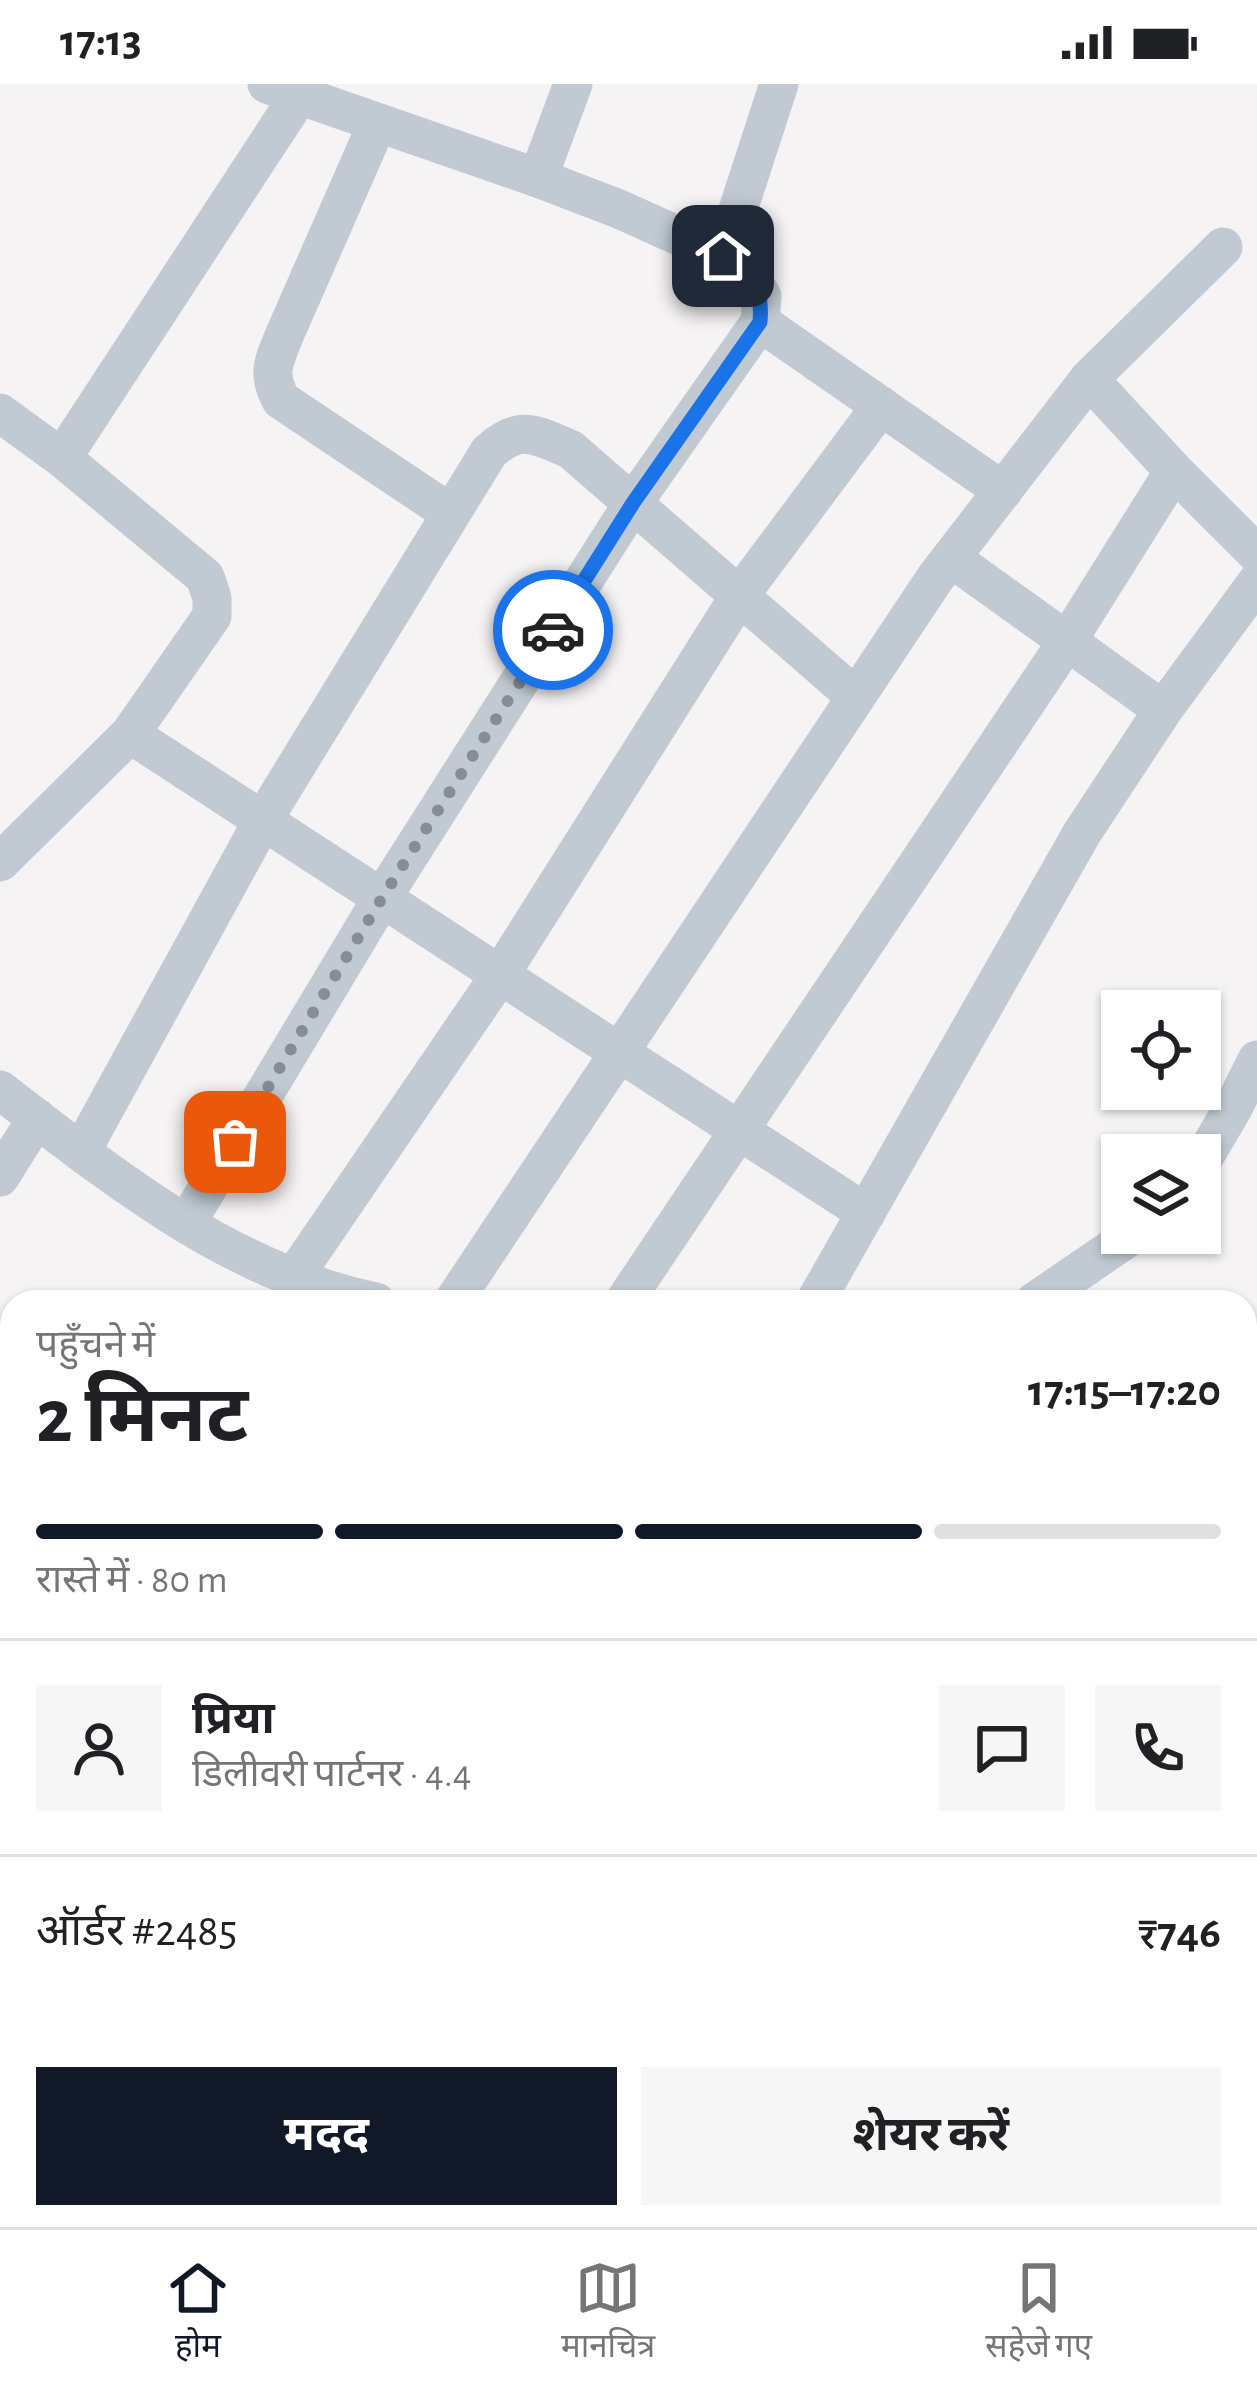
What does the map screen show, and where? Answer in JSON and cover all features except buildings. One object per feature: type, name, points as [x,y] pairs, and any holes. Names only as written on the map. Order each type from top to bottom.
[{"type":"street","points":[[538,178],[573,84]]},
{"type":"street","points":[[723,256],[779,84]]},
{"type":"street","points":[[62,458],[290,87],[376,124],[619,209],[723,256],[747,272],[762,296],[760,322],[633,503],[382,898],[186,1224]]},
{"type":"street","points":[[376,124],[273,363],[272,382],[281,400],[450,514]]},
{"type":"street","points":[[461,1290],[951,558],[1088,379],[1223,247]]},
{"type":"street","points":[[760,322],[1003,491]]},
{"type":"street","points":[[1088,379],[1257,554]]},
{"type":"street","points":[[293,1279],[500,975],[740,595],[881,406]]},
{"type":"street","points":[[0,413],[205,577],[212,598],[212,616],[130,734],[0,862]]},
{"type":"street","points":[[81,1152],[263,820],[489,452],[506,437],[520,433],[570,449],[856,697]]},
{"type":"street","points":[[632,1290],[1068,640],[1174,471]]},
{"type":"street","points":[[951,558],[1163,710]]},
{"type":"street","points":[[821,1290],[1082,833],[1163,710],[1257,582]]},
{"type":"street","points":[[130,734],[866,1213]]},
{"type":"street","points":[[1218,1134],[1257,1060]]},
{"type":"street","points":[[0,1090],[186,1224],[245,1257],[327,1290]]},
{"type":"street","points":[[0,1177],[37,1118]]},
{"type":"street","points":[[1052,1290],[1104,1254]]},
{"type":"way so far","points":[[235,1142],[382,898],[553,630]]},
{"type":"route","points":[[553,630],[633,503],[760,322],[762,296],[747,272],[723,256]]}]
